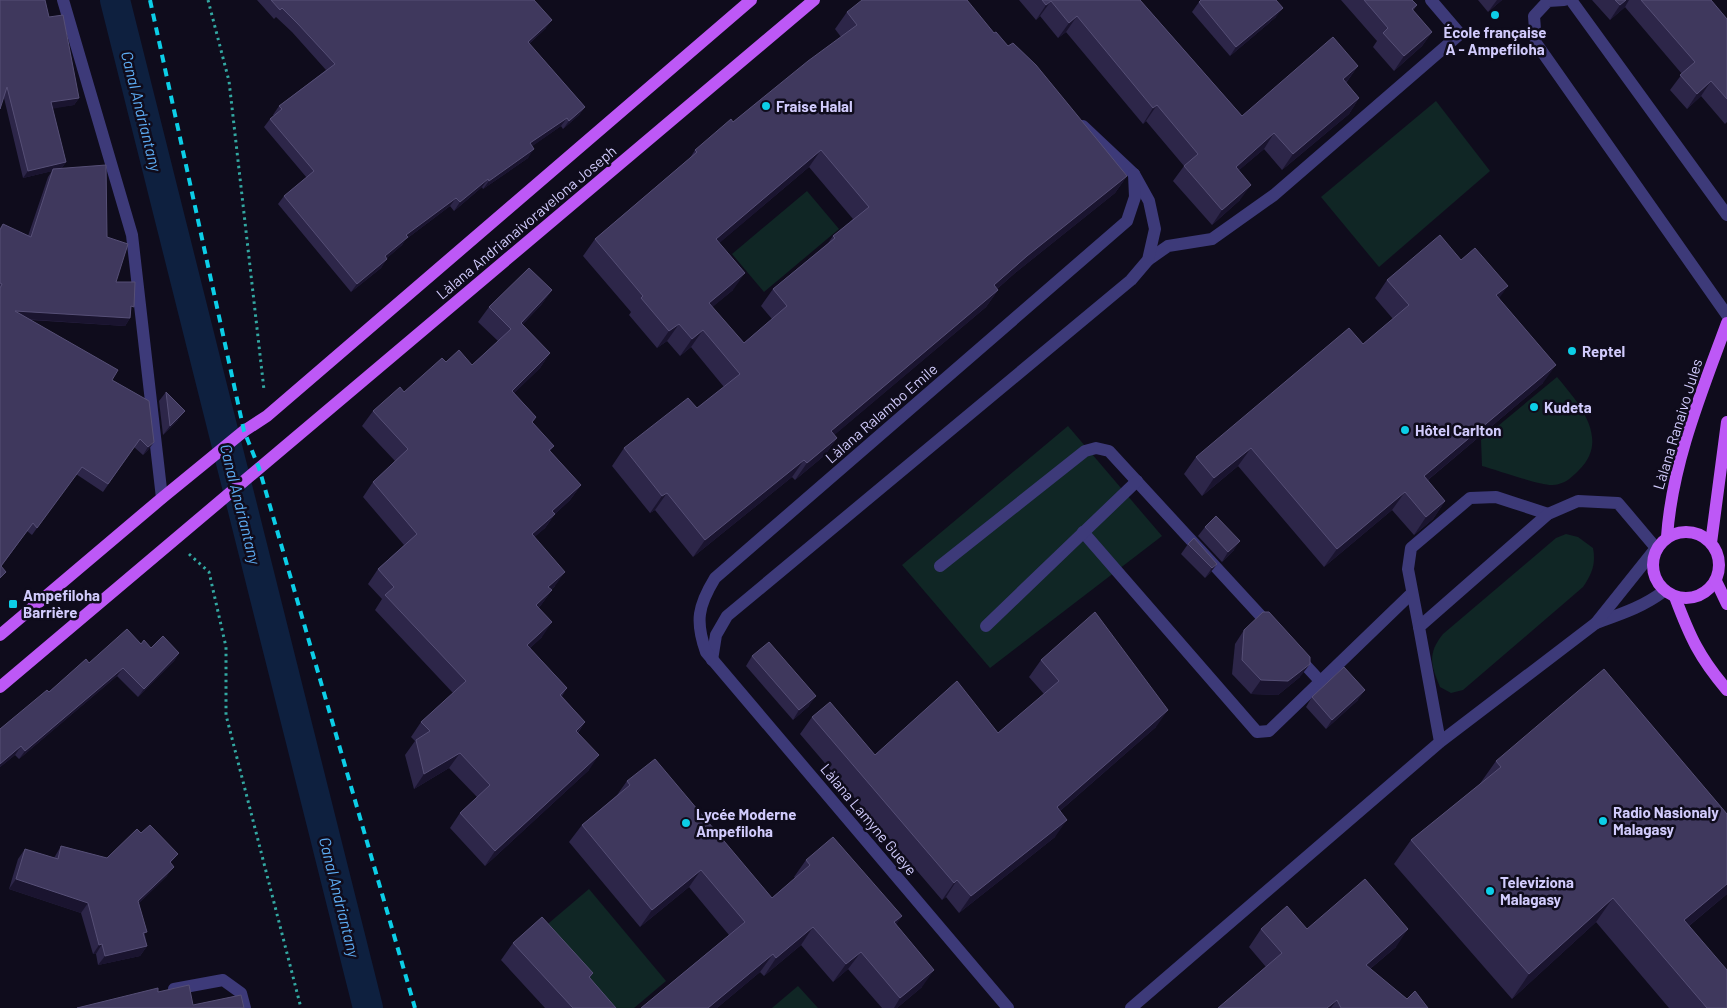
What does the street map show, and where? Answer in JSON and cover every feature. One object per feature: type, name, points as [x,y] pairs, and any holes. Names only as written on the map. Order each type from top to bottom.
[{"type":"main road","name":"Làlana Andrianaivoravelona Joseph","points":[[0,635],[162,498],[244,431],[267,416],[750,0]]},
{"type":"main road","name":"Làlana Andrianaivoravelona Joseph","points":[[0,687],[173,539],[814,0]]},
{"type":"main road","name":"Làlana Ranaivo Jules","points":[[1668,537],[1670,504],[1700,397],[1727,323]]},
{"type":"main road","points":[[1711,543],[1727,422]]},
{"type":"main road","points":[[1670,594],[1687,598],[1698,596],[1708,590],[1716,581],[1720,561],[1711,543],[1702,535],[1678,532],[1668,537],[1656,548],[1652,563],[1655,578],[1670,594],[1705,664],[1727,690]]},
{"type":"main road","points":[[1716,581],[1727,604]]},
{"type":"street","points":[[63,0],[132,235],[162,498]]},
{"type":"street","points":[[709,656],[716,635],[727,616],[1131,280],[1148,260],[1168,246],[1212,239],[1274,195],[1460,34],[1431,0]]},
{"type":"street","points":[[1564,0],[1548,1],[1534,16],[1536,43],[1727,314]]},
{"type":"street","points":[[1572,0],[1727,215]]},
{"type":"street","points":[[1070,114],[1134,174],[1149,201],[1155,229],[1148,260]]},
{"type":"street","name":"Làlana Ralambo Emile","points":[[709,656],[698,631],[701,600],[715,578],[1128,221],[1136,197],[1134,174]]},
{"type":"street","points":[[940,566],[1085,451],[1096,448],[1109,451],[1321,682]]},
{"type":"street","points":[[986,626],[1137,481]]},
{"type":"street","points":[[1440,742],[1408,569],[1410,548],[1470,498],[1496,497],[1548,514]]},
{"type":"street","points":[[1131,1008],[1440,742],[1596,623],[1656,548],[1618,503],[1578,501],[1548,514],[1418,627]]},
{"type":"street","points":[[1083,532],[1257,732],[1269,731],[1412,593]]},
{"type":"street","points":[[1596,623],[1634,610],[1670,594]]},
{"type":"street","name":"Làlana Lamyne Gueye","points":[[709,656],[1008,1008]]},
{"type":"street","points":[[158,992],[193,984],[223,980],[241,992],[244,1008]]},
{"type":"path","points":[[208,0],[229,81],[267,416]]},
{"type":"path","points":[[173,539],[209,572],[226,647],[226,715],[302,1008]]},
{"type":"green space","points":[[1436,101],[1490,171],[1379,267],[1321,197]]},
{"type":"green space","points":[[807,191],[839,229],[764,292],[732,254]]},
{"type":"green space","points":[[1557,377],[1582,409],[1592,434],[1592,446],[1588,458],[1579,470],[1564,482],[1547,485],[1482,466],[1481,440]]},
{"type":"green space","points":[[1068,426],[1162,536],[990,668],[902,565]]},
{"type":"green space","points":[[1566,534],[1578,537],[1593,548],[1594,559],[1592,569],[1583,587],[1463,690],[1451,693],[1440,687],[1432,660],[1435,648],[1443,634],[1556,538]]},
{"type":"green space","points":[[589,889],[666,981],[634,1008],[599,1008],[536,934]]},
{"type":"green space","points":[[798,986],[818,1008],[772,1008]]},
{"type":"building","points":[[0,0],[45,0],[49,17],[63,15],[79,98],[51,102],[66,162],[28,171],[7,87],[0,109]]},
{"type":"building","points":[[271,0],[534,0],[552,20],[528,42],[585,107],[569,121],[567,118],[530,143],[534,149],[489,181],[488,179],[460,202],[456,198],[406,235],[408,237],[385,256],[387,259],[357,284],[284,196],[314,171],[270,119],[282,109],[279,106],[335,64],[282,8],[280,10]]},
{"type":"building","points":[[862,0],[967,0],[994,33],[996,32],[1008,46],[1013,43],[1036,65],[1127,176],[1027,256],[994,285],[998,290],[831,431],[837,438],[807,463],[804,460],[705,540],[667,493],[662,496],[624,448],[688,398],[697,408],[740,374],[703,330],[692,339],[679,324],[669,331],[641,298],[643,296],[595,239],[697,152],[695,150],[731,119],[733,122],[808,61],[857,25],[847,12]],"holes":[[[821,150],[869,207],[773,289],[787,306],[744,343],[709,303],[745,273],[716,239]]]},
{"type":"building","points":[[1042,0],[1140,0],[1242,116],[1333,37],[1358,66],[1343,79],[1359,98],[1293,154],[1274,133],[1236,167],[1251,185],[1222,210],[1184,166],[1198,154],[1157,105],[1153,108],[1077,16],[1069,23],[1051,1],[1046,5]]},
{"type":"building","points":[[1201,0],[1276,0],[1283,8],[1236,47],[1199,2]]},
{"type":"building","points":[[1364,0],[1412,0],[1417,5],[1412,9],[1432,32],[1404,56],[1383,33],[1388,28]]},
{"type":"building","points":[[1615,0],[1626,0],[1620,5]]},
{"type":"building","points":[[1641,0],[1711,0],[1727,19],[1727,99],[1711,81],[1697,94],[1680,75],[1695,62]]},
{"type":"building","points":[[106,165],[107,237],[128,244],[116,282],[135,282],[134,307],[131,306],[130,318],[15,311],[118,370],[112,380],[149,401],[154,442],[148,447],[140,439],[108,484],[82,467],[37,528],[33,523],[1,566],[6,572],[0,578],[0,288],[2,284],[0,283],[0,230],[3,224],[31,237],[53,169]]},
{"type":"building","points":[[1440,235],[1461,260],[1475,248],[1508,286],[1496,295],[1556,365],[1424,476],[1445,501],[1426,517],[1405,492],[1337,549],[1251,448],[1214,478],[1196,457],[1349,328],[1363,344],[1409,305],[1387,280]]},
{"type":"building","points":[[529,268],[552,290],[521,323],[550,353],[512,391],[536,417],[532,422],[554,446],[549,450],[581,485],[552,511],[555,514],[532,534],[565,572],[548,587],[552,590],[536,605],[552,622],[527,645],[567,688],[560,695],[585,722],[576,731],[599,755],[495,851],[460,813],[490,785],[460,753],[424,774],[416,740],[430,731],[421,722],[466,681],[385,595],[394,587],[378,569],[417,534],[373,482],[408,449],[373,411],[400,387],[404,392],[442,358],[446,362],[459,350],[472,365],[511,329],[489,307]]},
{"type":"building","points":[[166,392],[185,411],[170,426]]},
{"type":"building","points":[[1216,516],[1240,541],[1228,552],[1205,527]]},
{"type":"building","points":[[1194,538],[1217,564],[1212,568],[1188,544]]},
{"type":"building","points":[[1095,612],[1168,710],[1057,807],[1067,820],[971,896],[957,880],[954,883],[812,717],[830,702],[875,755],[957,681],[998,733],[1059,681],[1041,660]]},
{"type":"building","points":[[1263,612],[1269,612],[1310,657],[1310,664],[1288,681],[1261,680],[1242,660],[1244,630]]},
{"type":"building","points":[[127,629],[141,644],[144,640],[151,648],[163,636],[179,653],[144,689],[123,668],[25,751],[21,746],[0,764],[0,729],[47,690],[49,692],[86,659],[89,663]]},
{"type":"building","points":[[769,642],[816,696],[799,710],[752,656]]},
{"type":"building","points":[[1344,667],[1365,690],[1332,720],[1312,697]]},
{"type":"building","points":[[1604,669],[1727,814],[1727,884],[1684,920],[1727,970],[1727,1008],[1707,1008],[1613,898],[1529,974],[1411,840],[1501,767],[1496,761]]},
{"type":"building","points":[[655,759],[772,898],[810,865],[806,860],[833,837],[902,916],[894,922],[934,970],[900,998],[861,952],[846,964],[813,927],[776,958],[773,954],[708,1008],[641,1008],[745,922],[701,870],[652,910],[582,825],[630,785],[627,781]]},
{"type":"building","points":[[150,825],[178,854],[170,862],[174,867],[138,901],[147,932],[143,933],[147,946],[105,956],[102,944],[99,945],[88,903],[16,879],[25,849],[58,859],[61,846],[107,858],[137,829],[141,833]]},
{"type":"building","points":[[1365,879],[1408,929],[1366,965],[1407,999],[1415,991],[1428,1008],[1341,1008],[1337,1000],[1327,1008],[1218,1008],[1282,953],[1261,929],[1287,906],[1307,929]]},
{"type":"building","points":[[542,917],[593,973],[589,977],[616,1008],[573,1008],[513,943]]},
{"type":"building","points":[[189,985],[193,1005],[241,995],[244,1008],[77,1008],[158,988],[158,992]]},
{"type":"waterway","name":"Canal Andriantany","points":[[115,0],[368,1008]]},
{"type":"railway","points":[[150,0],[244,431],[259,468],[415,1008]]},
{"type":"place","name":"École française A - Ampefiloha","points":[[1495,15]]},
{"type":"place","name":"Fraise Halal","points":[[766,106]]},
{"type":"place","name":"Reptel","points":[[1572,351]]},
{"type":"place","name":"Kudeta","points":[[1534,407]]},
{"type":"place","name":"Hôtel Carlton","points":[[1405,430]]},
{"type":"place","name":"Ampefiloha Barrière","points":[[13,604]]},
{"type":"place","name":"Radio Nasionaly Malagasy","points":[[1603,821]]},
{"type":"place","name":"Lycée Moderne Ampefiloha","points":[[686,823]]},
{"type":"place","name":"Televiziona Malagasy","points":[[1490,891]]}]
